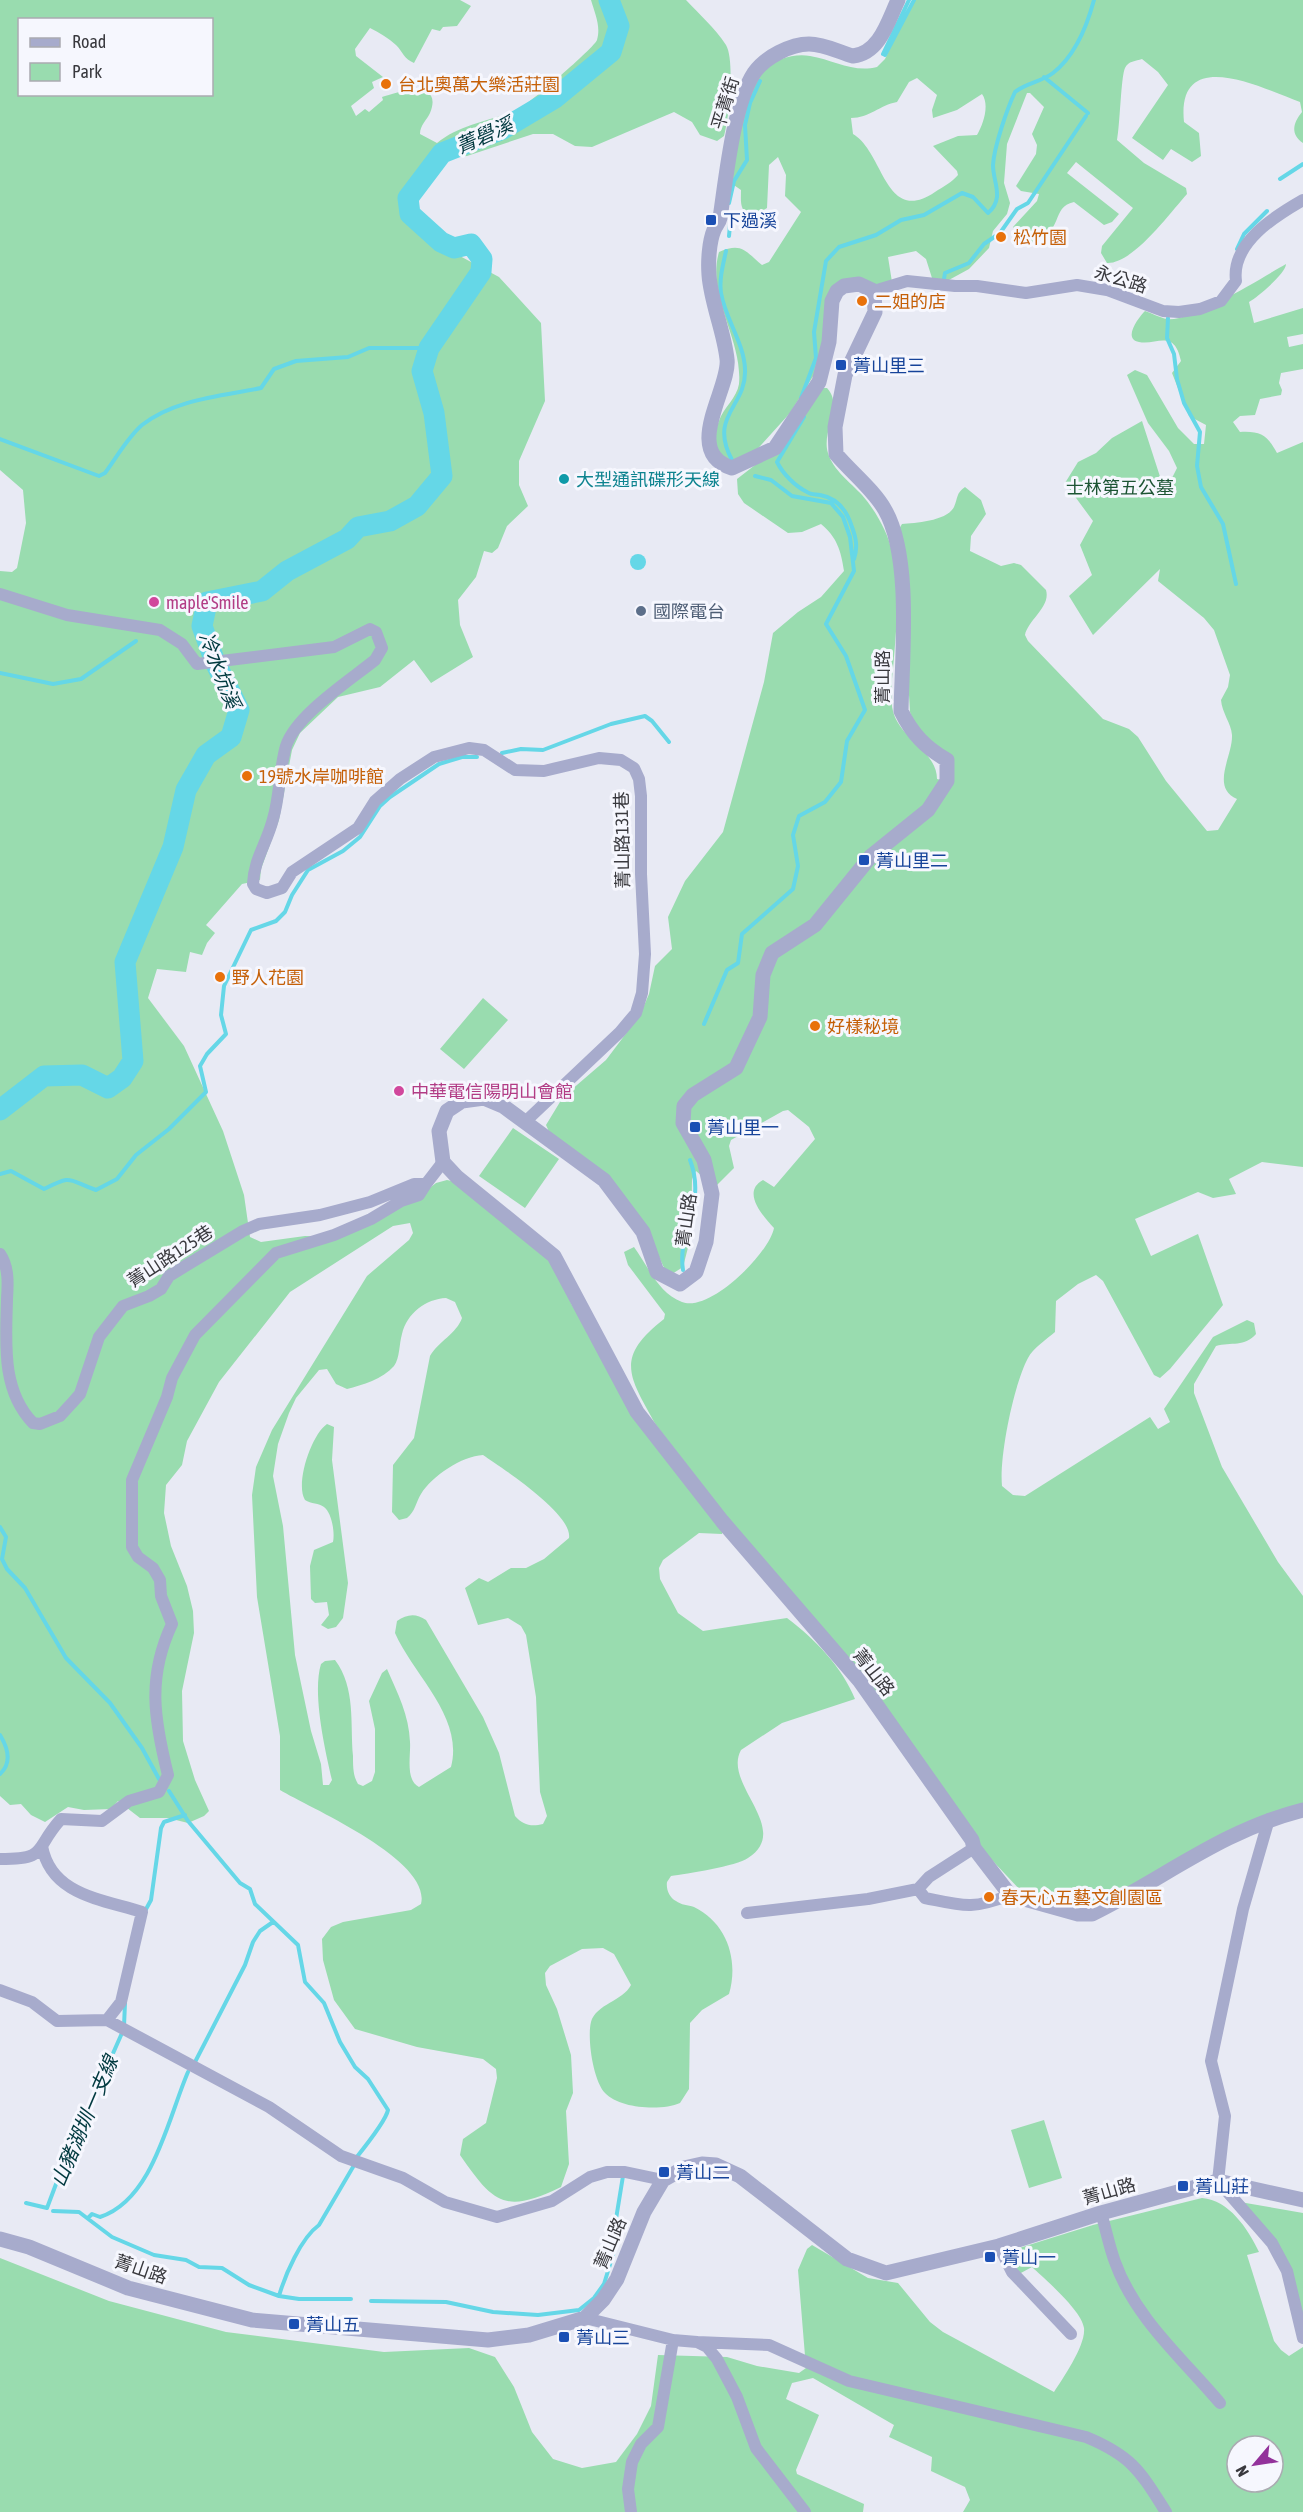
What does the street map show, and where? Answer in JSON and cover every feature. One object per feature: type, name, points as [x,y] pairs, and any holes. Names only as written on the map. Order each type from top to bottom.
[{"type":"street","name":"平菁街","points":[[874,291],[859,284],[844,286],[837,291],[832,301],[829,342],[819,382],[775,448],[738,467],[725,466],[718,462],[710,450],[710,421],[728,362],[709,277],[713,230],[720,221],[722,189],[738,120],[755,72],[780,52],[809,44],[853,56],[861,55],[876,46],[898,0]]},
{"type":"street","name":"永公路","points":[[874,291],[908,281],[977,286],[1026,293],[1077,285],[1107,290],[1163,311],[1200,309],[1221,300],[1236,281],[1235,272],[1249,240],[1278,214],[1303,200]]},
{"type":"street","name":"菁山路","points":[[874,291],[875,312],[845,375],[835,427],[836,454],[886,511],[897,542],[903,578],[901,711],[916,736],[930,750],[947,760],[947,781],[928,810],[871,856],[816,925],[772,953],[763,975],[760,1017],[736,1068],[693,1095],[684,1106],[683,1123],[704,1160],[712,1194],[706,1242],[696,1272],[680,1284],[657,1272],[643,1232],[604,1180],[503,1106],[484,1098],[462,1101],[447,1111],[439,1131],[443,1162],[457,1177],[554,1256],[637,1412],[736,1538],[859,1680],[972,1840],[974,1848],[1010,1894]]},
{"type":"street","name":"菁山路131巷","points":[[0,594],[67,615],[160,630],[182,644],[197,664],[293,650],[334,647],[370,629],[376,632],[382,648],[375,660],[310,713],[295,729],[286,745],[268,837],[255,861],[253,884],[262,892],[273,893],[282,888],[292,872],[303,862],[341,842],[358,828],[375,801],[400,779],[434,757],[470,748],[484,750],[515,770],[544,771],[599,758],[621,760],[633,768],[639,779],[641,796],[641,874],[645,954],[642,993],[636,1013],[620,1032],[526,1121]]},
{"type":"street","points":[[0,1859],[24,1860],[33,1857],[61,1819],[102,1821],[129,1801],[159,1792],[168,1775],[157,1732],[154,1689],[162,1646],[172,1624],[161,1596],[160,1580],[153,1568],[138,1557],[132,1547],[132,1480],[167,1397],[172,1378],[195,1335],[276,1253],[334,1235],[371,1219],[401,1201],[419,1195],[443,1162]]},
{"type":"street","name":"菁山路125巷","points":[[0,1254],[5,1262],[8,1284],[7,1364],[12,1391],[23,1413],[33,1423],[40,1424],[60,1416],[80,1394],[99,1337],[123,1306],[160,1289],[169,1276],[188,1264],[259,1224],[320,1215],[370,1202],[414,1184],[426,1184]]},
{"type":"street","points":[[918,1889],[924,1898],[959,1905],[980,1906],[1010,1894],[1078,1914],[1092,1914],[1181,1861],[1269,1819],[1303,1810]]},
{"type":"street","points":[[1269,1819],[1243,1909],[1211,2061],[1225,2116],[1218,2181],[1272,2243],[1287,2271],[1303,2338]]},
{"type":"street","points":[[42,1846],[57,1880],[77,1892],[141,1912],[121,2002],[107,2020]]},
{"type":"street","points":[[747,1913],[868,1899],[918,1889],[929,1877],[974,1848]]},
{"type":"street","points":[[0,1990],[32,2002],[57,2021],[107,2020],[269,2107],[341,2156],[403,2178],[445,2202],[497,2217],[552,2201],[590,2177],[607,2172],[625,2172],[663,2180]]},
{"type":"street","name":"菁山路","points":[[0,2239],[29,2247],[128,2288],[252,2320],[488,2340],[529,2335],[585,2319],[603,2300],[617,2279],[644,2212],[663,2180],[684,2168],[702,2164],[716,2164],[740,2176],[847,2259],[886,2273],[999,2246],[1101,2212],[1218,2181]]},
{"type":"street","points":[[1218,2181],[1303,2200]]},
{"type":"street","points":[[1101,2212],[1115,2263],[1133,2298],[1169,2347],[1220,2403]]},
{"type":"street","points":[[999,2246],[1012,2272],[1071,2334]]},
{"type":"street","points":[[585,2319],[673,2340],[769,2345],[849,2381],[1086,2437],[1115,2449],[1130,2462],[1166,2512]]},
{"type":"street","points":[[631,2512],[628,2489],[632,2462],[641,2444],[658,2427],[673,2340]]},
{"type":"street","points":[[697,2342],[717,2359],[737,2397],[756,2448],[805,2512]]},
{"type":"green space","points":[[0,0],[460,0],[471,6],[457,26],[443,27],[440,31],[432,29],[414,63],[393,42],[370,28],[355,49],[356,56],[383,77],[372,82],[374,88],[351,106],[356,116],[365,109],[369,112],[383,100],[382,97],[398,92],[425,91],[431,95],[433,102],[420,134],[437,143],[455,131],[517,110],[573,64],[597,40],[598,25],[591,0],[686,0],[726,45],[731,76],[728,117],[724,136],[717,141],[700,135],[692,122],[674,112],[592,147],[575,146],[553,134],[533,134],[467,156],[438,158],[404,195],[404,208],[430,240],[499,277],[541,323],[545,401],[519,461],[519,485],[528,506],[507,526],[498,548],[492,553],[484,551],[476,577],[458,600],[460,625],[473,657],[431,683],[414,660],[380,687],[338,697],[300,733],[292,750],[279,820],[261,869],[260,880],[242,884],[206,925],[215,933],[207,943],[202,955],[190,952],[186,972],[157,969],[148,998],[184,1046],[223,1131],[244,1195],[250,1237],[261,1242],[305,1236],[341,1237],[422,1194],[436,1183],[447,1180],[456,1182],[550,1259],[572,1305],[723,1531],[722,1534],[699,1533],[663,1560],[659,1568],[660,1579],[678,1613],[703,1631],[787,1618],[827,1654],[843,1676],[855,1699],[782,1723],[741,1750],[738,1763],[740,1777],[761,1820],[763,1834],[760,1846],[742,1861],[671,1876],[667,1882],[668,1893],[674,1899],[694,1907],[715,1923],[728,1944],[732,1968],[729,1994],[702,2010],[690,2023],[689,2089],[680,2103],[652,2108],[631,2105],[605,2093],[597,2079],[592,2059],[591,2022],[598,2011],[622,1995],[631,1985],[614,1954],[603,1948],[582,1949],[550,1966],[545,1973],[546,1985],[557,2009],[571,2055],[573,2093],[566,2111],[569,2164],[561,2187],[526,2200],[513,2202],[502,2200],[492,2194],[460,2155],[463,2139],[486,2123],[497,2078],[496,2069],[483,2059],[417,2047],[355,2029],[334,2000],[323,1960],[322,1939],[331,1927],[343,1922],[411,1910],[421,1904],[419,1887],[408,1870],[389,1853],[341,1822],[280,1790],[280,1736],[257,1597],[252,1495],[256,1467],[272,1430],[367,1276],[409,1240],[413,1233],[410,1223],[393,1226],[290,1292],[219,1382],[187,1441],[182,1465],[166,1485],[164,1513],[171,1546],[187,1586],[193,1611],[194,1633],[182,1691],[183,1741],[195,1780],[209,1811],[204,1816],[188,1823],[168,1818],[140,1818],[118,1801],[111,1809],[84,1810],[68,1807],[45,1822],[31,1815],[21,1804],[10,1805],[0,1796],[0,571],[12,572],[17,568],[26,523],[23,490],[0,470]],"holes":[[[446,1298],[455,1302],[462,1318],[456,1328],[430,1356],[414,1438],[393,1465],[392,1512],[399,1520],[407,1518],[432,1480],[457,1463],[483,1455],[535,1492],[560,1517],[567,1528],[569,1538],[544,1559],[526,1568],[511,1568],[488,1582],[479,1578],[465,1588],[478,1625],[508,1618],[521,1626],[526,1635],[536,1697],[540,1792],[547,1816],[543,1824],[539,1825],[524,1823],[515,1816],[499,1753],[483,1717],[426,1620],[415,1615],[404,1617],[397,1621],[395,1633],[444,1714],[453,1749],[451,1767],[419,1787],[410,1773],[410,1742],[405,1714],[387,1669],[382,1673],[369,1701],[375,1729],[375,1772],[372,1781],[363,1786],[358,1784],[353,1767],[349,1694],[342,1671],[335,1660],[321,1664],[319,1676],[320,1722],[332,1780],[329,1785],[323,1785],[321,1764],[311,1731],[295,1655],[283,1526],[273,1476],[278,1444],[289,1413],[296,1398],[319,1370],[327,1369],[336,1384],[347,1389],[384,1375],[396,1363],[405,1326],[418,1308],[439,1299]]]},
{"type":"green space","points":[[913,0],[1303,0],[1303,143],[1296,136],[1294,128],[1302,112],[1300,102],[1244,82],[1225,78],[1207,78],[1193,84],[1185,98],[1184,122],[1199,133],[1201,156],[1192,162],[1171,149],[1163,160],[1132,138],[1168,85],[1158,72],[1142,59],[1130,63],[1126,66],[1124,73],[1117,140],[1144,163],[1186,188],[1187,194],[1139,247],[1117,261],[1107,263],[1101,253],[1102,246],[1133,208],[1076,162],[1067,173],[1119,214],[1112,222],[1104,225],[1074,202],[1062,209],[1049,233],[1042,239],[1031,243],[1013,227],[1037,201],[1039,194],[1021,191],[1016,186],[1036,154],[1037,145],[1032,134],[1044,107],[1030,93],[1027,93],[1007,144],[1004,183],[1010,203],[1007,214],[993,231],[989,248],[969,269],[947,281],[932,278],[926,259],[916,251],[888,257],[892,282],[875,287],[851,279],[825,328],[817,370],[790,413],[753,454],[733,462],[724,458],[716,448],[718,424],[736,394],[739,384],[736,351],[717,285],[716,269],[719,252],[738,248],[747,252],[762,265],[769,262],[801,212],[785,196],[786,175],[778,157],[769,165],[767,208],[752,217],[743,209],[741,190],[728,181],[749,87],[767,66],[793,56],[810,56],[860,68],[877,67],[885,59]],"holes":[[[917,78],[937,95],[932,110],[933,118],[957,110],[982,94],[986,109],[983,121],[977,135],[958,136],[933,146],[957,171],[956,178],[918,200],[905,200],[895,193],[872,155],[853,134],[851,118],[863,116],[897,102],[909,82]]]},
{"type":"green space","name":"士林第五公墓","points":[[1286,264],[1277,279],[1249,302],[1254,323],[1303,308],[1303,334],[1287,337],[1289,347],[1303,344],[1303,369],[1281,373],[1279,383],[1282,390],[1281,395],[1260,399],[1255,415],[1240,416],[1233,422],[1240,432],[1263,435],[1277,453],[1303,442],[1303,1167],[1262,1162],[1229,1179],[1236,1194],[1213,1198],[1198,1192],[1135,1219],[1151,1256],[1198,1234],[1223,1305],[1160,1378],[1154,1375],[1103,1281],[1096,1275],[1078,1284],[1056,1301],[1055,1332],[1028,1358],[1018,1385],[1003,1457],[1002,1486],[1013,1495],[1025,1496],[1150,1417],[1158,1429],[1170,1422],[1164,1409],[1213,1337],[1247,1320],[1254,1323],[1256,1334],[1252,1338],[1247,1341],[1216,1346],[1194,1384],[1194,1393],[1222,1467],[1278,1562],[1303,1596],[1303,1804],[1092,1908],[1081,1908],[1023,1893],[990,1858],[656,1425],[633,1380],[632,1357],[638,1345],[664,1319],[665,1314],[628,1265],[624,1252],[634,1247],[660,1286],[682,1302],[694,1303],[707,1299],[722,1290],[750,1266],[770,1239],[774,1228],[756,1204],[754,1191],[757,1185],[763,1180],[774,1187],[815,1139],[809,1127],[788,1110],[783,1111],[731,1140],[729,1146],[734,1168],[715,1187],[696,1171],[692,1179],[691,1236],[683,1267],[672,1274],[665,1270],[650,1237],[551,1136],[546,1125],[563,1097],[606,1060],[640,1015],[649,994],[655,966],[672,949],[668,917],[685,881],[723,832],[764,682],[773,633],[821,597],[844,571],[837,545],[831,534],[821,524],[802,532],[788,533],[744,503],[738,494],[737,479],[759,462],[822,388],[827,388],[832,395],[833,403],[827,436],[830,459],[872,507],[890,544],[895,565],[897,604],[891,691],[893,711],[902,729],[931,760],[937,779],[941,780],[952,768],[917,731],[910,712],[899,529],[902,524],[938,518],[950,512],[965,487],[981,500],[986,514],[971,536],[970,551],[1001,566],[1014,563],[1021,565],[1046,590],[1045,602],[1027,629],[1025,635],[1028,641],[1103,719],[1129,729],[1138,737],[1166,781],[1207,831],[1218,830],[1237,799],[1229,794],[1225,787],[1225,770],[1232,735],[1221,700],[1228,687],[1230,675],[1214,630],[1204,618],[1158,581],[1160,569],[1093,635],[1069,596],[1092,575],[1080,545],[1093,521],[1065,483],[1078,462],[1096,453],[1112,438],[1142,421],[1165,492],[1177,468],[1169,451],[1148,423],[1127,375],[1135,370],[1147,375],[1178,428],[1194,444],[1204,444],[1206,425],[1189,416],[1172,373],[1181,361],[1174,345],[1164,341],[1145,343],[1134,340],[1133,328],[1145,311],[1167,319],[1193,314],[1227,298]]},
{"type":"green space","points":[[483,998],[508,1020],[464,1069],[440,1049]]},
{"type":"green space","points":[[513,1128],[559,1159],[525,1208],[479,1176]]},
{"type":"green space","points":[[327,1424],[334,1427],[332,1460],[348,1583],[343,1618],[336,1627],[328,1629],[321,1625],[329,1615],[327,1602],[315,1603],[311,1599],[310,1566],[314,1550],[333,1542],[332,1523],[324,1507],[305,1500],[302,1493],[306,1460],[315,1438]]},
{"type":"green space","points":[[1044,2120],[1062,2178],[1029,2188],[1011,2130]]},
{"type":"green space","points":[[1202,2198],[1221,2204],[1229,2210],[1243,2225],[1259,2252],[1247,2255],[1274,2341],[1289,2356],[1303,2347],[1303,2512],[963,2512],[970,2500],[965,2487],[931,2471],[932,2457],[889,2437],[894,2425],[813,2378],[792,2383],[786,2399],[819,2415],[796,2470],[797,2474],[864,2504],[863,2512],[0,2512],[0,2258],[109,2301],[226,2332],[384,2352],[469,2348],[495,2357],[514,2387],[532,2432],[553,2459],[582,2468],[616,2462],[637,2434],[651,2406],[658,2355],[727,2357],[757,2366],[799,2373],[806,2368],[798,2270],[807,2249],[812,2245],[868,2278],[898,2283],[930,2322],[943,2332],[1054,2392],[1078,2352],[1084,2335],[1082,2321],[1070,2304],[1032,2267],[1019,2274],[1010,2251],[1093,2225]]},
{"type":"green space","points":[[1240,2202],[1303,2213],[1303,2318],[1293,2280]]},
{"type":"water","points":[[638,554],[644,556],[646,562],[644,568],[638,570],[632,568],[630,562],[632,556]]},
{"type":"waterway","name":"冷水坑溪","points":[[0,1110],[44,1076],[82,1075],[108,1088],[122,1078],[133,1061],[125,962],[173,847],[186,790],[206,755],[231,737],[239,710],[215,662],[202,626],[207,602],[262,591],[287,571],[347,539],[358,527],[390,521],[417,506],[442,476],[434,413],[422,371],[429,348],[481,272],[482,259],[471,244],[454,248],[441,242],[410,214],[408,198],[442,153],[503,129],[555,98],[611,52],[619,26],[609,0]]},
{"type":"waterway","points":[[883,54],[909,0]]},
{"type":"waterway","points":[[885,55],[914,0]]},
{"type":"waterway","points":[[801,398],[816,358],[814,332],[826,261],[839,247],[876,235],[901,220],[924,215],[962,193],[973,197],[988,213],[996,202],[997,196],[993,172],[996,148],[1015,92],[1053,73],[1068,58],[1084,30],[1094,0]]},
{"type":"waterway","points":[[1044,77],[1088,113]]},
{"type":"waterway","points":[[729,203],[734,181],[747,160],[745,125],[750,103],[760,81]]},
{"type":"waterway","points":[[944,279],[945,273],[969,263],[984,244],[1000,233],[1017,209],[1028,203],[1086,116]]},
{"type":"waterway","points":[[1280,179],[1303,164]]},
{"type":"waterway","points":[[1237,249],[1244,234],[1267,211]]},
{"type":"waterway","points":[[729,236],[730,225]]},
{"type":"waterway","points":[[726,251],[721,277],[721,293],[744,359],[745,369],[744,382],[726,421],[724,432],[732,460]]},
{"type":"waterway","points":[[1168,318],[1167,338],[1174,354],[1177,379],[1184,403],[1200,432],[1197,466],[1201,487],[1223,524],[1236,584]]},
{"type":"waterway","points":[[0,439],[99,476],[105,473],[142,425],[169,409],[199,400],[261,388],[274,369],[296,361],[348,357],[369,348],[429,348]]},
{"type":"waterway","points":[[804,417],[777,462],[798,486],[810,494],[832,499],[841,506],[855,535],[854,559]]},
{"type":"waterway","points":[[704,1024],[727,970],[738,963],[742,934],[793,889],[798,866],[793,835],[799,816],[825,802],[841,782],[847,741],[865,710],[846,656],[826,624],[854,571],[850,537],[843,517],[831,503],[792,496],[771,480],[755,476]]},
{"type":"waterway","points":[[0,673],[53,684],[81,679],[136,641]]},
{"type":"waterway","points":[[502,753],[521,749],[543,750],[611,724],[645,716],[669,742]]},
{"type":"waterway","points":[[0,1174],[11,1171],[44,1189],[61,1181],[70,1180],[96,1190],[117,1179],[136,1155],[169,1129],[206,1092],[200,1066],[207,1054],[226,1034],[221,1015],[224,986],[251,930],[276,921],[285,912],[292,895],[308,870],[343,851],[360,837],[380,806],[390,797],[439,764],[462,757],[477,757]]},
{"type":"waterway","points":[[683,1270],[682,1256],[695,1190],[690,1160]]},
{"type":"waterway","points":[[0,1527],[6,1537],[2,1559],[7,1569],[25,1588],[66,1658],[110,1703],[142,1748],[159,1779]]},
{"type":"waterway","points":[[0,1735],[8,1755],[4,1770],[0,1774]]},
{"type":"waterway","points":[[169,1791],[188,1821],[240,1883],[250,1889],[255,1904],[298,1945],[305,1982],[324,2003],[340,2042],[355,2067],[368,2079],[388,2110],[379,2127],[356,2158]]},
{"type":"waterway","points":[[145,1911],[151,1900],[161,1828],[164,1822],[185,1815]]},
{"type":"waterway","points":[[194,2064],[245,1965],[253,1942],[260,1931],[273,1922]]},
{"type":"waterway","points":[[124,2026],[125,2003]]},
{"type":"waterway","name":"山豬湖圳一支線","points":[[26,2203],[47,2208],[79,2123],[91,2103],[122,2033]]},
{"type":"waterway","points":[[88,2218],[92,2214],[100,2217],[118,2208],[133,2194],[146,2176],[165,2134],[188,2072]]},
{"type":"waterway","points":[[279,2296],[300,2248],[319,2225],[353,2167]]},
{"type":"waterway","points":[[371,2301],[446,2302],[493,2312],[538,2315],[579,2310],[594,2298],[604,2284],[616,2245],[616,2219],[623,2176]]},
{"type":"waterway","points":[[53,2211],[79,2212],[112,2237],[154,2255],[186,2260],[199,2267],[222,2268],[249,2285],[279,2296],[299,2299],[351,2299]]},
{"type":"place","name":"台北奧萬大樂活莊園","points":[[386,84]]},
{"type":"place","name":"下過溪","points":[[711,220]]},
{"type":"place","name":"松竹園","points":[[1001,237]]},
{"type":"place","name":"二姐的店","points":[[862,301]]},
{"type":"place","name":"菁山里三","points":[[841,365]]},
{"type":"place","name":"大型通訊碟形天線","points":[[564,479]]},
{"type":"place","name":"maple'Smile","points":[[154,602]]},
{"type":"place","name":"國際電台","points":[[641,611]]},
{"type":"place","name":"19號水岸咖啡館","points":[[247,776]]},
{"type":"place","name":"菁山里二","points":[[864,860]]},
{"type":"place","name":"野人花園","points":[[220,977]]},
{"type":"place","name":"好樣秘境","points":[[815,1026]]},
{"type":"place","name":"中華電信陽明山會館","points":[[399,1091]]},
{"type":"place","name":"菁山里一","points":[[695,1127]]},
{"type":"place","name":"春天心五藝文創園區","points":[[989,1897]]},
{"type":"place","name":"菁山二","points":[[664,2172]]},
{"type":"place","name":"菁山莊","points":[[1183,2186]]},
{"type":"place","name":"菁山一","points":[[990,2257]]},
{"type":"place","name":"菁山五","points":[[294,2324]]},
{"type":"place","name":"菁山三","points":[[564,2337]]},
{"type":"water label","name":"菁礐溪","points":[[484,135]]}]
